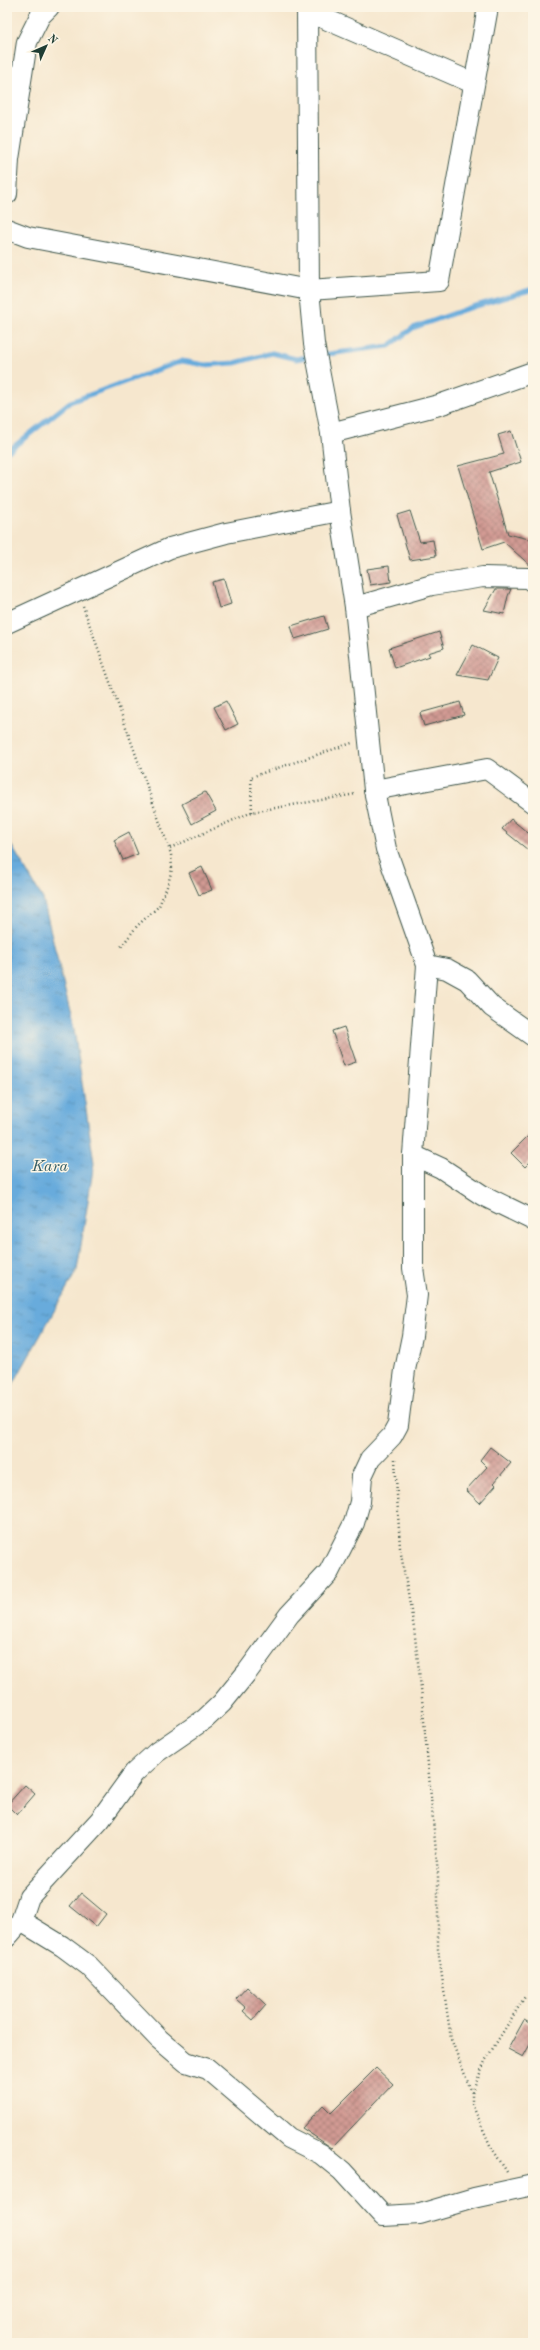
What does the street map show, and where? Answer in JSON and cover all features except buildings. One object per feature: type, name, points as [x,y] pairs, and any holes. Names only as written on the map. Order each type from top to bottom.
[{"type":"street","points":[[7,194],[9,159],[27,42],[40,16],[49,7]]},
{"type":"street","points":[[7,229],[28,237],[309,290],[439,281],[473,83],[488,7]]},
{"type":"street","points":[[7,1937],[21,1921],[29,1897],[100,1820],[134,1773],[157,1752],[205,1719],[222,1702],[248,1671],[289,1615],[329,1572],[354,1523],[360,1502],[362,1476],[370,1459],[392,1436],[398,1425],[417,1295],[413,1268],[413,1155],[426,965],[386,849],[374,790],[370,737],[355,607],[340,511],[331,434],[317,368],[314,344],[309,290],[307,9],[473,83]]},
{"type":"street","points":[[331,434],[438,405],[533,372]]},
{"type":"street","points":[[7,623],[170,548],[226,533],[340,511]]},
{"type":"street","points":[[355,607],[432,585],[483,577],[528,578],[533,582]]},
{"type":"street","points":[[374,790],[487,769],[533,803]]},
{"type":"street","points":[[426,965],[447,969],[466,980],[492,1007],[533,1036]]},
{"type":"street","points":[[413,1155],[442,1168],[482,1195],[533,1220]]},
{"type":"street","points":[[21,1921],[62,1946],[89,1966],[158,2039],[186,2062],[208,2069],[288,2138],[322,2154],[342,2171],[383,2216],[420,2214],[474,2198],[531,2186]]},
{"type":"path","points":[[78,590],[170,848],[172,868],[168,884],[158,906],[137,926],[121,946]]},
{"type":"path","points":[[252,812],[251,777],[370,737]]},
{"type":"path","points":[[170,848],[252,812],[374,790]]},
{"type":"path","points":[[392,1436],[397,1476],[400,1548],[414,1628],[430,1774],[438,1874],[438,1949],[451,2039],[472,2093],[472,2104],[502,2168],[518,2183],[531,2186]]},
{"type":"path","points":[[472,2093],[485,2061],[498,2044],[508,2022],[526,1996]]},
{"type":"water","name":"Kara","points":[[7,838],[43,899],[74,1029],[94,1163],[77,1270],[7,1395]]},
{"type":"waterway","points":[[321,355],[389,346],[413,328],[466,309],[533,289]]},
{"type":"waterway","points":[[7,452],[70,402],[182,361],[205,365],[235,363],[272,353],[296,359],[313,356]]}]
